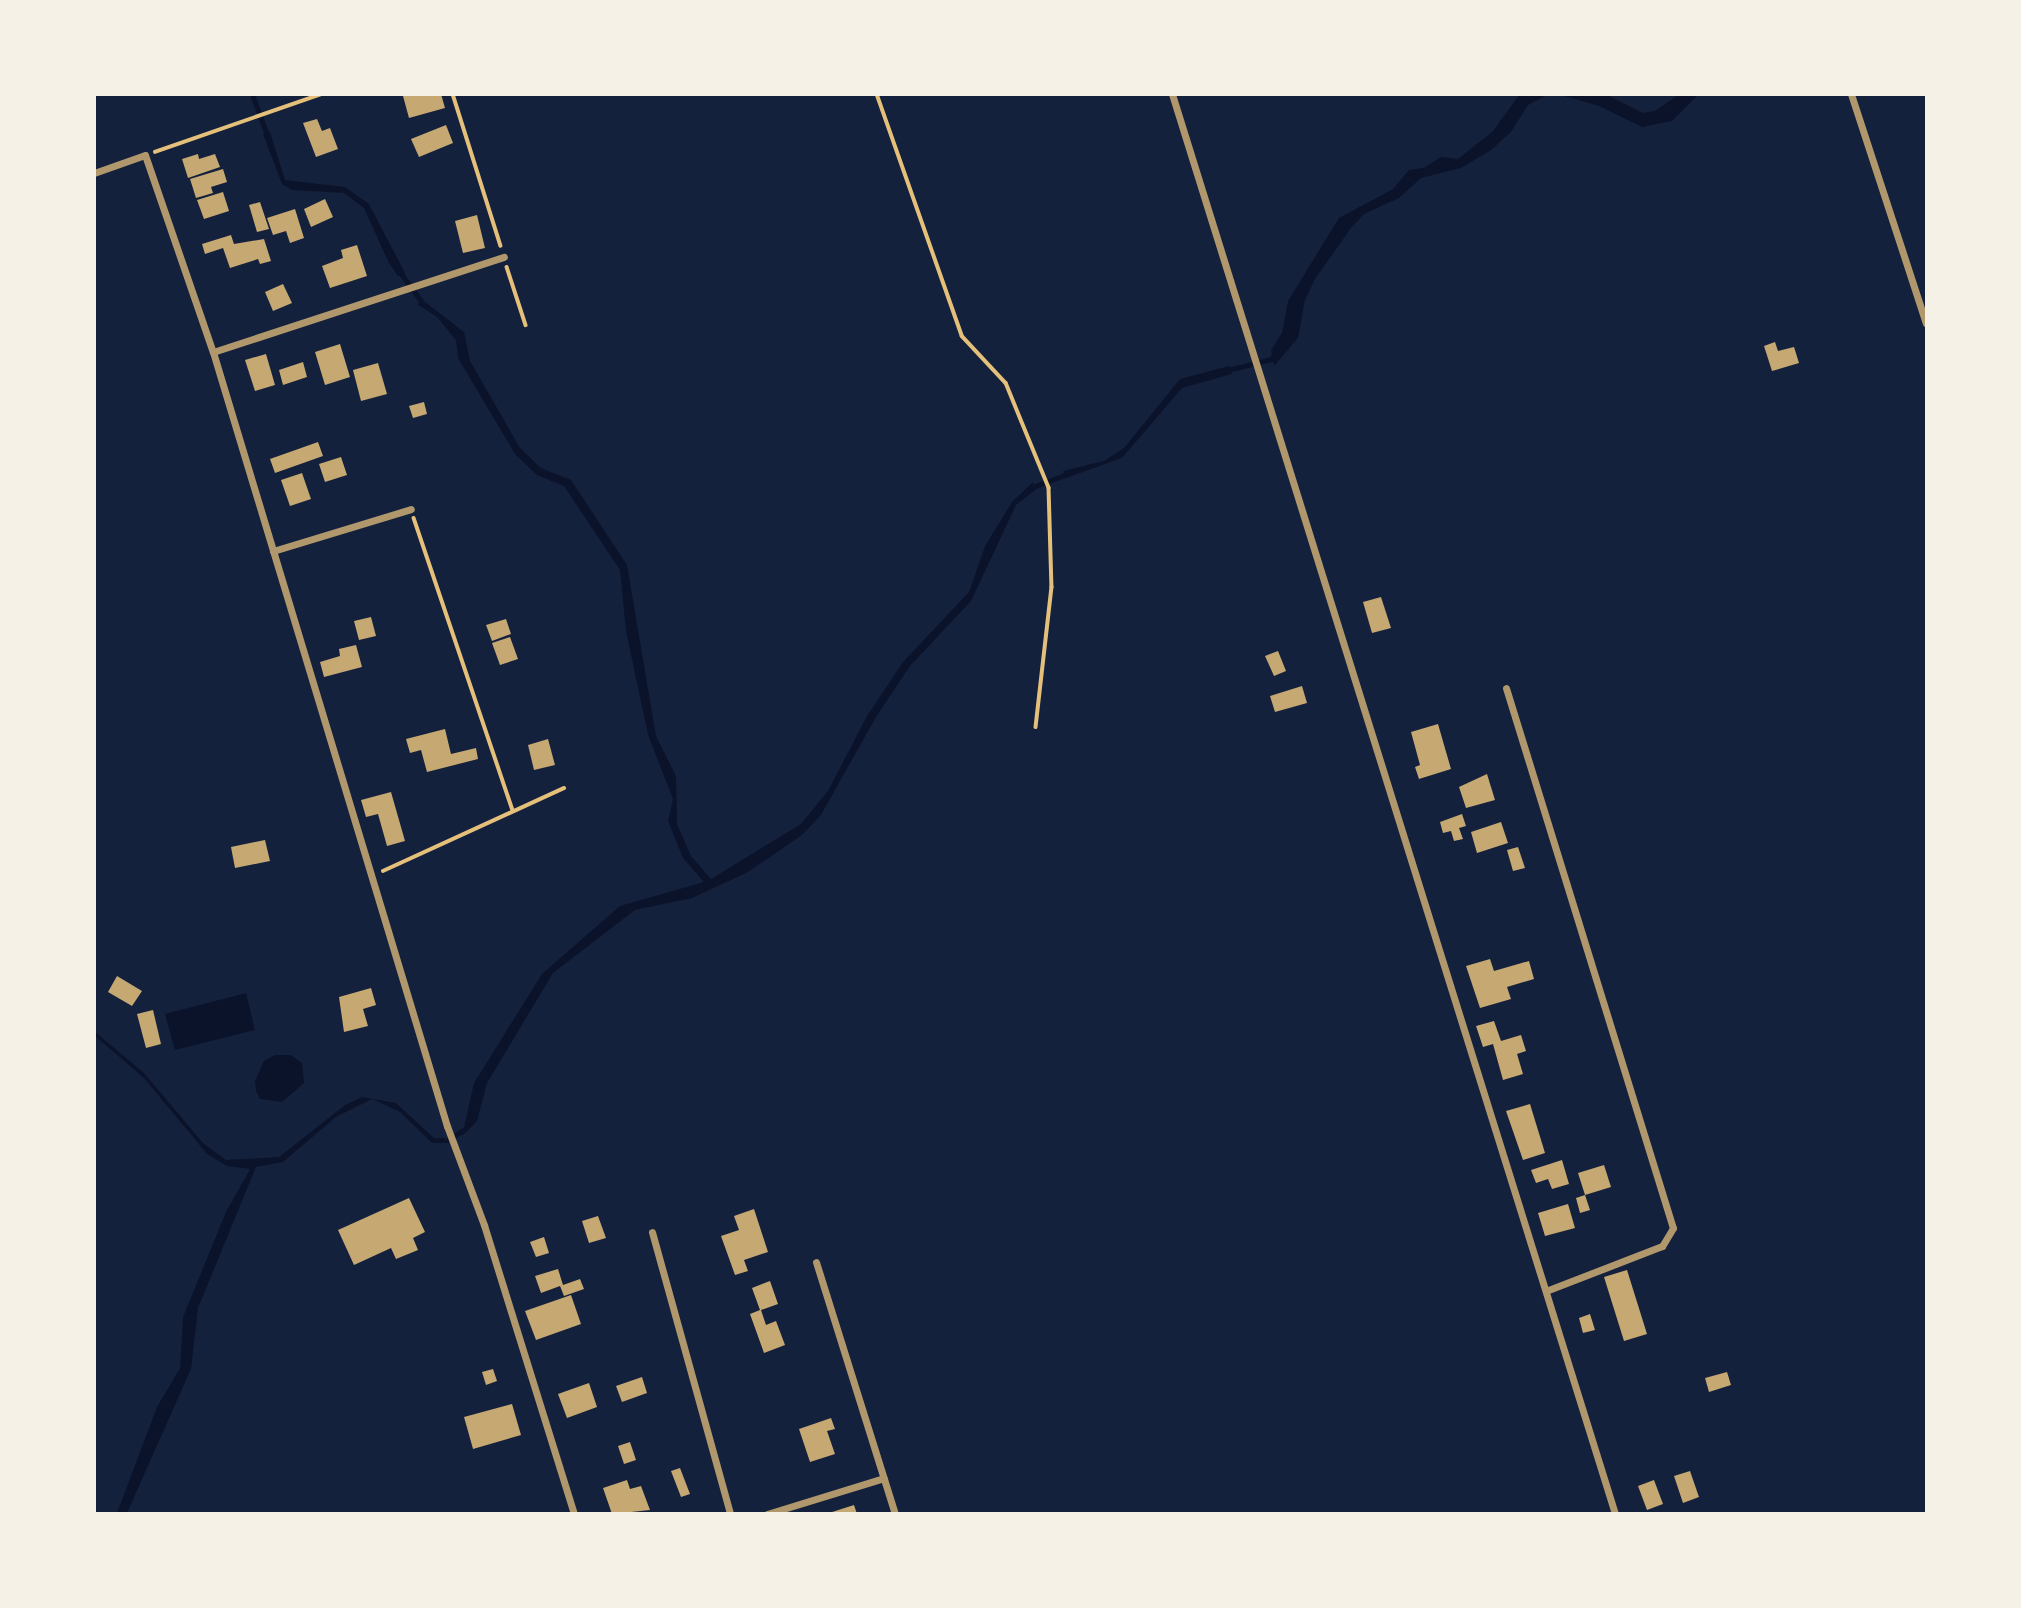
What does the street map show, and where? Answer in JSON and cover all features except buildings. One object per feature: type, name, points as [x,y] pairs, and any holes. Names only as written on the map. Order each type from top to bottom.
[{"type":"street","points":[[1172,94],[1615,1514]]},
{"type":"street","points":[[1851,94],[1927,323]]},
{"type":"street","points":[[94,173],[145,155],[213,352],[447,1126],[484,1225],[574,1514]]},
{"type":"street","points":[[213,352],[504,257]]},
{"type":"street","points":[[273,551],[411,509]]},
{"type":"street","points":[[1506,688],[1673,1228],[1662,1246],[1546,1291]]},
{"type":"street","points":[[652,1232],[730,1514]]},
{"type":"street","points":[[816,1262],[895,1514]]},
{"type":"street","points":[[767,1514],[884,1478]]},
{"type":"path","points":[[145,155],[322,94]]},
{"type":"path","points":[[453,94],[526,325]]},
{"type":"path","points":[[877,94],[962,336],[1006,383],[1049,488],[1052,587],[1036,727]]},
{"type":"path","points":[[411,509],[513,811]]},
{"type":"path","points":[[371,876],[564,788]]},
{"type":"water","points":[[1520,94],[1547,95],[1528,105],[1511,132],[1491,150],[1461,168],[1421,178],[1399,198],[1364,214],[1351,228],[1315,279],[1305,300],[1298,338],[1274,366],[1271,350],[1282,333],[1288,301],[1339,218],[1393,189],[1409,170],[1424,168],[1441,157],[1458,159],[1493,131]]},
{"type":"water","points":[[1561,95],[1607,95],[1643,113],[1655,111],[1678,95],[1698,95],[1672,121],[1642,127],[1599,106]]},
{"type":"water","points":[[270,132],[285,180],[345,187],[369,204],[405,273],[398,276],[389,263],[364,208],[344,193],[292,190],[282,184],[263,134]]},
{"type":"water","points":[[424,301],[464,332],[470,361],[520,448],[541,468],[571,480],[627,565],[656,736],[676,776],[677,824],[691,856],[711,879],[801,824],[828,791],[867,716],[903,662],[969,592],[985,546],[1012,502],[1033,482],[1035,490],[1016,505],[971,601],[910,666],[876,717],[821,815],[802,835],[748,872],[692,898],[635,910],[553,973],[487,1083],[477,1121],[462,1136],[474,1083],[542,974],[620,906],[704,882],[683,858],[668,821],[673,799],[648,735],[626,631],[620,570],[564,486],[537,475],[515,454],[458,358],[456,340],[437,317],[417,304]]},
{"type":"water","points":[[1229,366],[1232,374],[1182,388],[1122,458],[1066,478],[1063,471],[1104,461],[1124,448],[1180,379]]},
{"type":"water","points":[[246,993],[255,1030],[175,1050],[165,1014]]},
{"type":"water","points":[[94,1031],[144,1073],[203,1143],[226,1160],[279,1157],[345,1105],[362,1097],[396,1103],[434,1138],[444,1138],[447,1143],[432,1143],[400,1112],[372,1099],[336,1117],[283,1162],[256,1167],[198,1308],[191,1369],[127,1513],[117,1513],[157,1407],[180,1368],[183,1317],[226,1212],[250,1169],[227,1166],[207,1154],[144,1078],[95,1036]]},
{"type":"water","points":[[275,1055],[291,1055],[302,1063],[304,1083],[282,1102],[260,1099],[256,1091],[255,1081],[264,1061]]},
{"type":"waterway","points":[[252,94],[268,138]]},
{"type":"waterway","points":[[399,271],[424,305]]},
{"type":"waterway","points":[[1224,371],[1271,359],[1276,353]]},
{"type":"waterway","points":[[1030,488],[1070,473]]},
{"type":"waterway","points":[[448,1140],[466,1128]]}]
